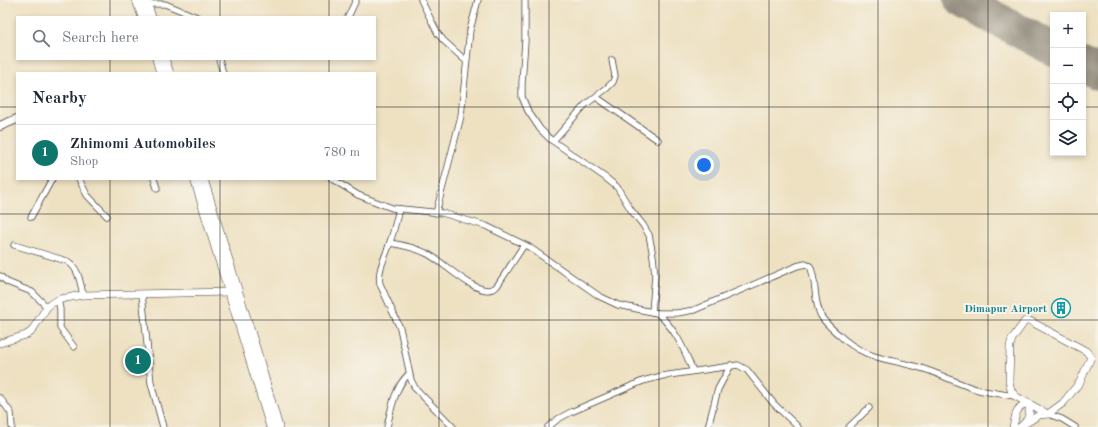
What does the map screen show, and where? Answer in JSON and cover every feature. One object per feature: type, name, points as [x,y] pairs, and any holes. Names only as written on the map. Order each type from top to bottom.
[{"type":"main road","points":[[137,0],[143,16]]},
{"type":"main road","points":[[146,2],[151,16]]},
{"type":"main road","points":[[157,60],[161,72]]},
{"type":"main road","points":[[164,60],[169,72]]},
{"type":"main road","points":[[0,126],[16,119]]},
{"type":"main road","points":[[196,180],[271,427]]},
{"type":"main road","points":[[203,180],[278,427]]},
{"type":"street","points":[[348,16],[356,0]]},
{"type":"street","points":[[421,0],[438,34],[466,61]]},
{"type":"street","points":[[436,213],[461,116],[470,30],[478,0]]},
{"type":"street","points":[[525,0],[525,41],[522,98],[528,111],[540,129],[553,142],[606,178],[617,188],[643,225],[649,235],[653,256],[655,275],[655,312]]},
{"type":"street","points":[[146,2],[165,4],[195,16]]},
{"type":"street","points":[[219,60],[223,72]]},
{"type":"street","points":[[553,142],[585,105],[613,82],[615,76],[612,60]]},
{"type":"street","points":[[596,97],[658,140]]},
{"type":"street","points":[[31,217],[51,180]]},
{"type":"street","points":[[79,180],[87,195],[107,216]]},
{"type":"street","points":[[154,180],[157,188]]},
{"type":"street","points":[[334,180],[358,195],[392,208],[457,217],[486,226],[524,245],[599,296],[618,305],[655,312],[677,313],[694,310],[805,264],[810,266],[812,270],[821,315],[828,325],[847,343],[859,351],[882,359],[922,369],[977,389],[992,393],[1015,396],[1075,427]]},
{"type":"street","points":[[400,209],[380,270],[380,284],[400,328],[409,374],[414,388],[453,427]]},
{"type":"street","points":[[390,243],[418,250],[430,255],[469,282],[479,288],[487,290],[492,290],[497,286],[524,245]]},
{"type":"street","points":[[14,245],[73,264],[78,274],[83,295]]},
{"type":"street","points":[[0,276],[7,282],[32,292],[47,307]]},
{"type":"street","points":[[0,343],[31,332],[47,307],[58,300],[83,295],[230,292]]},
{"type":"street","points":[[142,294],[151,383],[163,427]]},
{"type":"street","points":[[58,300],[60,309],[60,328],[74,347]]},
{"type":"street","points":[[655,312],[667,321],[675,333],[693,371]]},
{"type":"street","points":[[1013,427],[1015,396],[1011,390],[1009,381],[1010,346],[1015,333],[1025,321],[1030,321],[1086,351],[1091,357],[1083,376],[1063,403],[1048,414],[1039,415],[1023,425]]},
{"type":"street","points":[[708,427],[718,389],[731,365]]},
{"type":"street","points":[[548,427],[558,419],[571,412],[643,381],[662,376],[731,365],[738,365],[747,370],[774,404],[791,422],[798,427]]},
{"type":"street","points":[[387,427],[390,413],[400,385],[409,374]]},
{"type":"street","points":[[0,398],[11,413],[12,427]]},
{"type":"street","points":[[1014,417],[1022,405],[1028,403]]},
{"type":"street","points":[[1023,425],[1030,409],[1028,403]]},
{"type":"street","points":[[850,427],[869,408]]},
{"type":"runway","points":[[961,0],[1051,48]]},
{"type":"runway","points":[[1086,67],[1098,73]]},
{"type":"place","name":"Dimapur Airport","points":[[1061,308]]},
{"type":"place","name":"Zhimomi Automobiles","points":[[138,361]]}]
